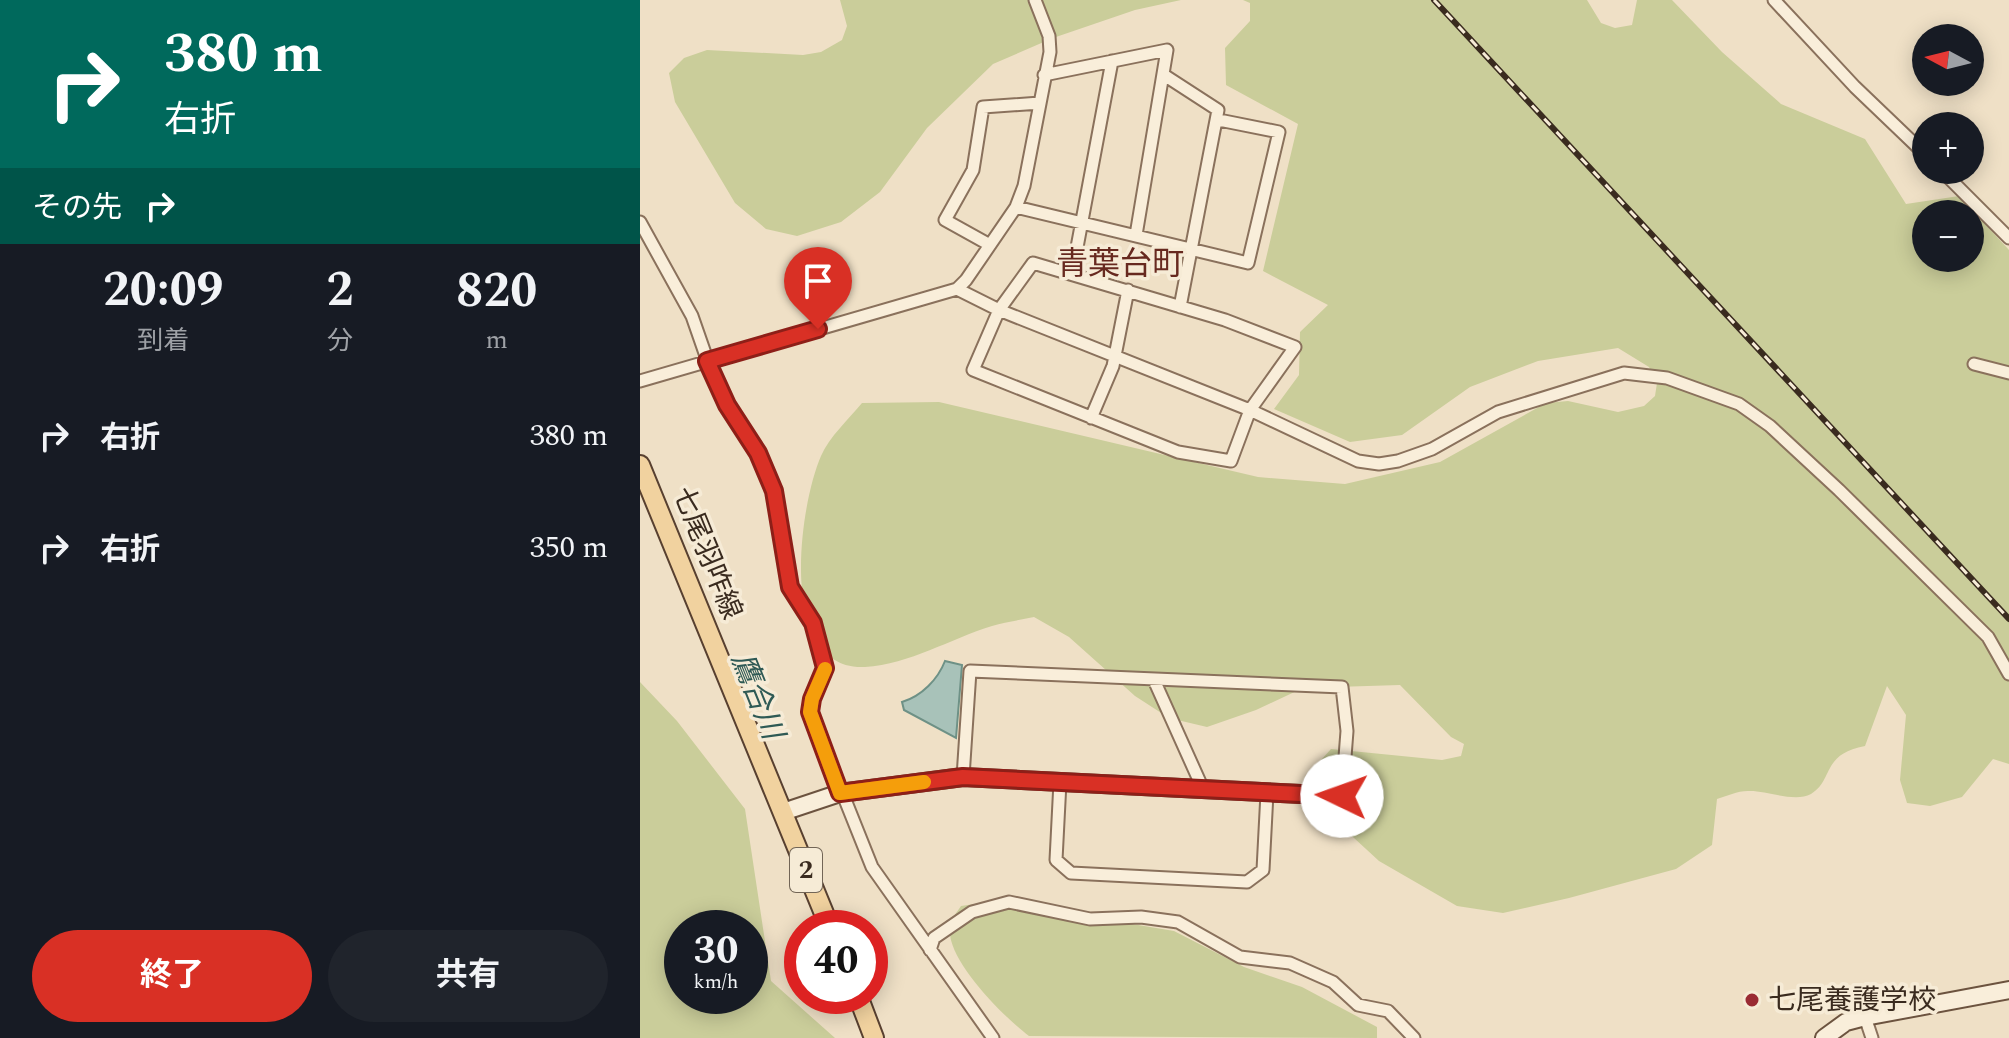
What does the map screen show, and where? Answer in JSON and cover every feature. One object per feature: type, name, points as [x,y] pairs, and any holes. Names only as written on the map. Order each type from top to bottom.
[{"type":"main road","name":"七尾羽咋線","points":[[640,465],[823,910]]},
{"type":"main road","points":[[865,1014],[874,1038]]},
{"type":"street","points":[[640,381],[957,289],[1016,207],[1024,186],[1050,52],[1049,36],[1035,0]]},
{"type":"street","points":[[1774,0],[1855,87],[1912,142]]},
{"type":"street","points":[[1044,75],[1167,50],[1136,235]]},
{"type":"street","points":[[1072,274],[1112,61]]},
{"type":"street","points":[[1164,75],[1216,106],[1219,120],[1180,307]]},
{"type":"street","points":[[990,245],[945,220],[973,170],[983,107],[1040,103]]},
{"type":"street","points":[[1016,207],[1248,263],[1279,132],[1219,120]]},
{"type":"street","points":[[1955,184],[2009,238]]},
{"type":"street","points":[[640,222],[692,316],[707,361],[727,405],[758,453],[774,491],[790,587],[813,623],[825,668],[810,712],[872,867],[993,1038]]},
{"type":"street","points":[[1033,263],[1072,274],[1295,347],[1250,410],[1231,461],[1178,452],[973,370],[999,310],[1033,263]]},
{"type":"street","points":[[957,289],[999,310],[1250,410],[1358,461],[1379,464],[1432,449],[1487,417],[1518,404],[1624,373],[1667,378],[1739,404],[1770,426],[1988,637],[2009,674]]},
{"type":"street","points":[[1091,418],[1115,356],[1128,290]]},
{"type":"street","points":[[1974,364],[2009,373]]},
{"type":"street","points":[[783,812],[840,793],[963,777],[1342,796],[1347,731],[1342,687],[970,671],[963,777]]},
{"type":"street","points":[[1154,680],[1203,789]]},
{"type":"street","points":[[1060,782],[1056,860],[1071,873],[1247,882],[1263,870],[1267,793]]},
{"type":"street","points":[[930,950],[934,938],[972,912],[1009,902],[1090,919],[1141,917],[1178,922],[1240,957],[1290,963],[1333,982],[1358,1005],[1388,1011],[1414,1038]]},
{"type":"street","points":[[1824,1038],[1846,1022],[1865,1017],[2009,990]]},
{"type":"street","points":[[1865,1017],[1872,1038]]},
{"type":"green space","points":[[840,0],[1181,0],[1135,10],[1053,38],[993,64],[927,128],[880,192],[841,222],[797,236],[766,229],[735,203],[675,102],[669,73],[684,58],[707,50],[803,55],[821,52],[842,40],[847,26]]},
{"type":"green space","points":[[1243,0],[1587,0],[1601,23],[1615,28],[1632,25],[1637,0],[1672,0],[1722,52],[1781,104],[1865,139],[1906,204],[1912,203],[1912,272],[1984,272],[1984,223],[2009,250],[2009,764],[1993,759],[1962,797],[1930,806],[1907,803],[1900,780],[1906,715],[1887,686],[1865,746],[1841,755],[1811,794],[1788,797],[1748,791],[1717,799],[1712,845],[1676,869],[1503,913],[1457,906],[1379,861],[1341,826],[1320,779],[1321,760],[1331,749],[1442,760],[1461,756],[1464,744],[1451,737],[1400,685],[1303,688],[1256,710],[1207,727],[1169,718],[1135,696],[1069,637],[1034,617],[976,631],[914,656],[882,665],[865,667],[837,661],[817,643],[806,615],[801,582],[806,511],[821,456],[834,435],[862,403],[939,402],[1258,477],[1345,484],[1440,462],[1546,403],[1568,401],[1618,412],[1644,406],[1655,396],[1657,383],[1649,367],[1618,348],[1538,361],[1470,387],[1402,435],[1350,442],[1274,409],[1299,375],[1300,332],[1328,305],[1263,271],[1298,124],[1226,85],[1225,48],[1250,21],[1250,3]]},
{"type":"green space","points":[[1959,196],[1963,200],[1932,200]]},
{"type":"green space","points":[[640,682],[677,721],[745,809],[760,910],[664,910],[664,1014],[768,1014],[768,961],[771,981],[784,993],[784,1014],[808,1014],[835,1038],[640,1038]]},
{"type":"green space","points":[[995,901],[1174,931],[1244,967],[1302,987],[1377,1027],[1377,1038],[1029,1036],[994,1004],[970,976],[950,935],[951,923],[961,906]]},
{"type":"water","points":[[945,661],[962,665],[956,738],[904,710],[902,702],[928,686]]},
{"type":"railway","points":[[1434,0],[2009,619]]},
{"type":"slow traffic","points":[[825,669],[810,712],[840,793],[924,782]]},
{"type":"place","name":"七尾養護学校","points":[[1752,1000]]},
{"type":"district","name":"青葉台町","points":[[1120,264]]},
{"type":"route","points":[[818,329],[707,361],[727,405],[758,453],[774,491],[790,587],[813,623],[825,668],[810,712],[840,793],[963,777],[1342,796]]},
{"type":"water label","name":"鷹合川","points":[[757,696]]}]
